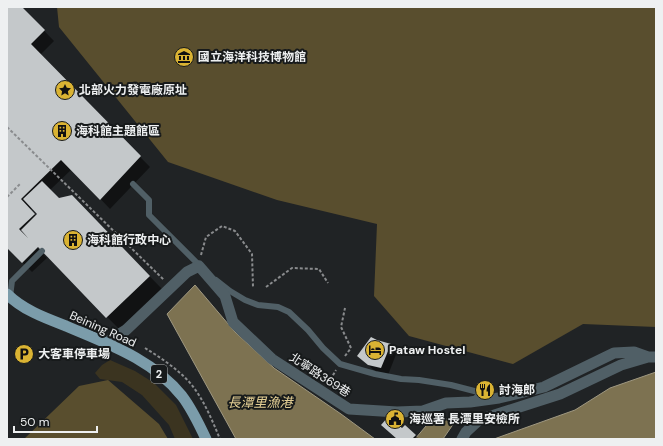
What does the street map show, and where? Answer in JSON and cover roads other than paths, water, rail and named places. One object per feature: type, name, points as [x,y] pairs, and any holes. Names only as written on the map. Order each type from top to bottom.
[{"type":"main road","name":"Beining Road","points":[[9,296],[28,310],[88,336],[107,342],[140,360],[164,377],[183,397],[193,412],[206,439]]},
{"type":"street","points":[[107,342],[126,330],[187,272],[199,266]]},
{"type":"street","name":"北寧路369巷","points":[[199,266],[225,296],[233,322],[272,359],[349,409],[397,412],[423,411],[446,403],[470,402],[499,398],[544,387],[614,353],[634,352],[652,357]]},
{"type":"street","points":[[462,439],[466,432],[479,420],[560,394],[621,365],[652,357]]},
{"type":"lane","points":[[133,184],[149,200],[149,215],[199,266],[230,291],[245,300],[258,305],[278,307],[289,312],[340,364],[375,374],[401,379],[451,385],[482,393],[470,402]]},
{"type":"lane","points":[[9,296],[12,281],[42,251]]},
{"type":"water","name":"長潭里漁港","points":[[195,285],[235,332],[274,368],[375,439],[236,439],[167,314]]},
{"type":"water","points":[[656,372],[656,439],[494,439],[575,410],[610,388]]},
{"type":"water","points":[[437,413],[454,423],[443,439],[415,439]]},
{"type":"place","name":"國立海洋科技博物館","points":[[184,57]]},
{"type":"place","name":"北部火力發電廠原址","points":[[65,90]]},
{"type":"place","name":"海科館主題館區","points":[[62,131]]},
{"type":"place","name":"海科館行政中心","points":[[73,240]]},
{"type":"place","name":"Pataw Hostel","points":[[375,350]]},
{"type":"place","name":"大客車停車場","points":[[24,354]]},
{"type":"place","name":"討海郎","points":[[485,390]]},
{"type":"place","name":"海巡署 長潭里安檢所","points":[[395,419]]}]
